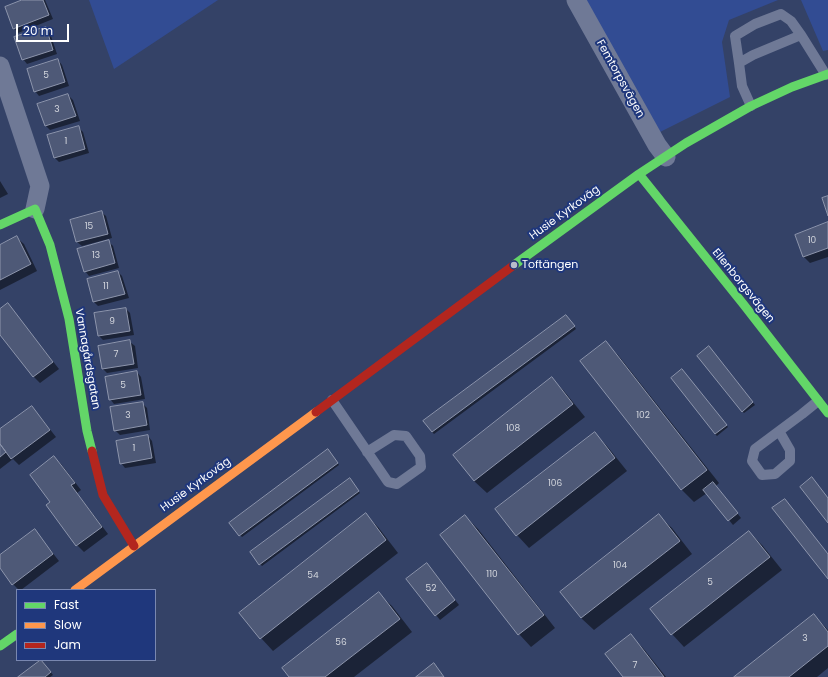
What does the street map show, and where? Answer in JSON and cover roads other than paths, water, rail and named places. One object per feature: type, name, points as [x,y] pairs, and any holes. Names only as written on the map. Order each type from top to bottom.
[{"type":"street","name":"Femtorpsvägen","points":[[576,0],[657,145],[666,157]]},
{"type":"street","points":[[0,66],[40,186],[35,209],[0,224]]},
{"type":"street","name":"Husie Kyrkoväg","points":[[76,589],[639,174],[686,143],[751,106],[792,87],[827,74]]},
{"type":"street","name":"Ellenborgsvägen","points":[[639,174],[828,413]]},
{"type":"street","name":"Vannagårdsgatan","points":[[35,209],[50,245],[69,319],[87,431],[103,495],[134,546]]},
{"type":"street","points":[[0,646],[16,635]]},
{"type":"lane","points":[[751,106],[742,86],[736,36],[755,24],[780,14],[791,21],[802,35],[827,74]]},
{"type":"lane","points":[[739,62],[802,35]]},
{"type":"lane","points":[[332,400],[367,452],[388,482],[397,484],[421,467],[420,456],[406,436],[394,435],[367,452]]},
{"type":"lane","points":[[779,431],[818,400]]},
{"type":"place","name":"Toftängen","points":[[514,265]]}]
